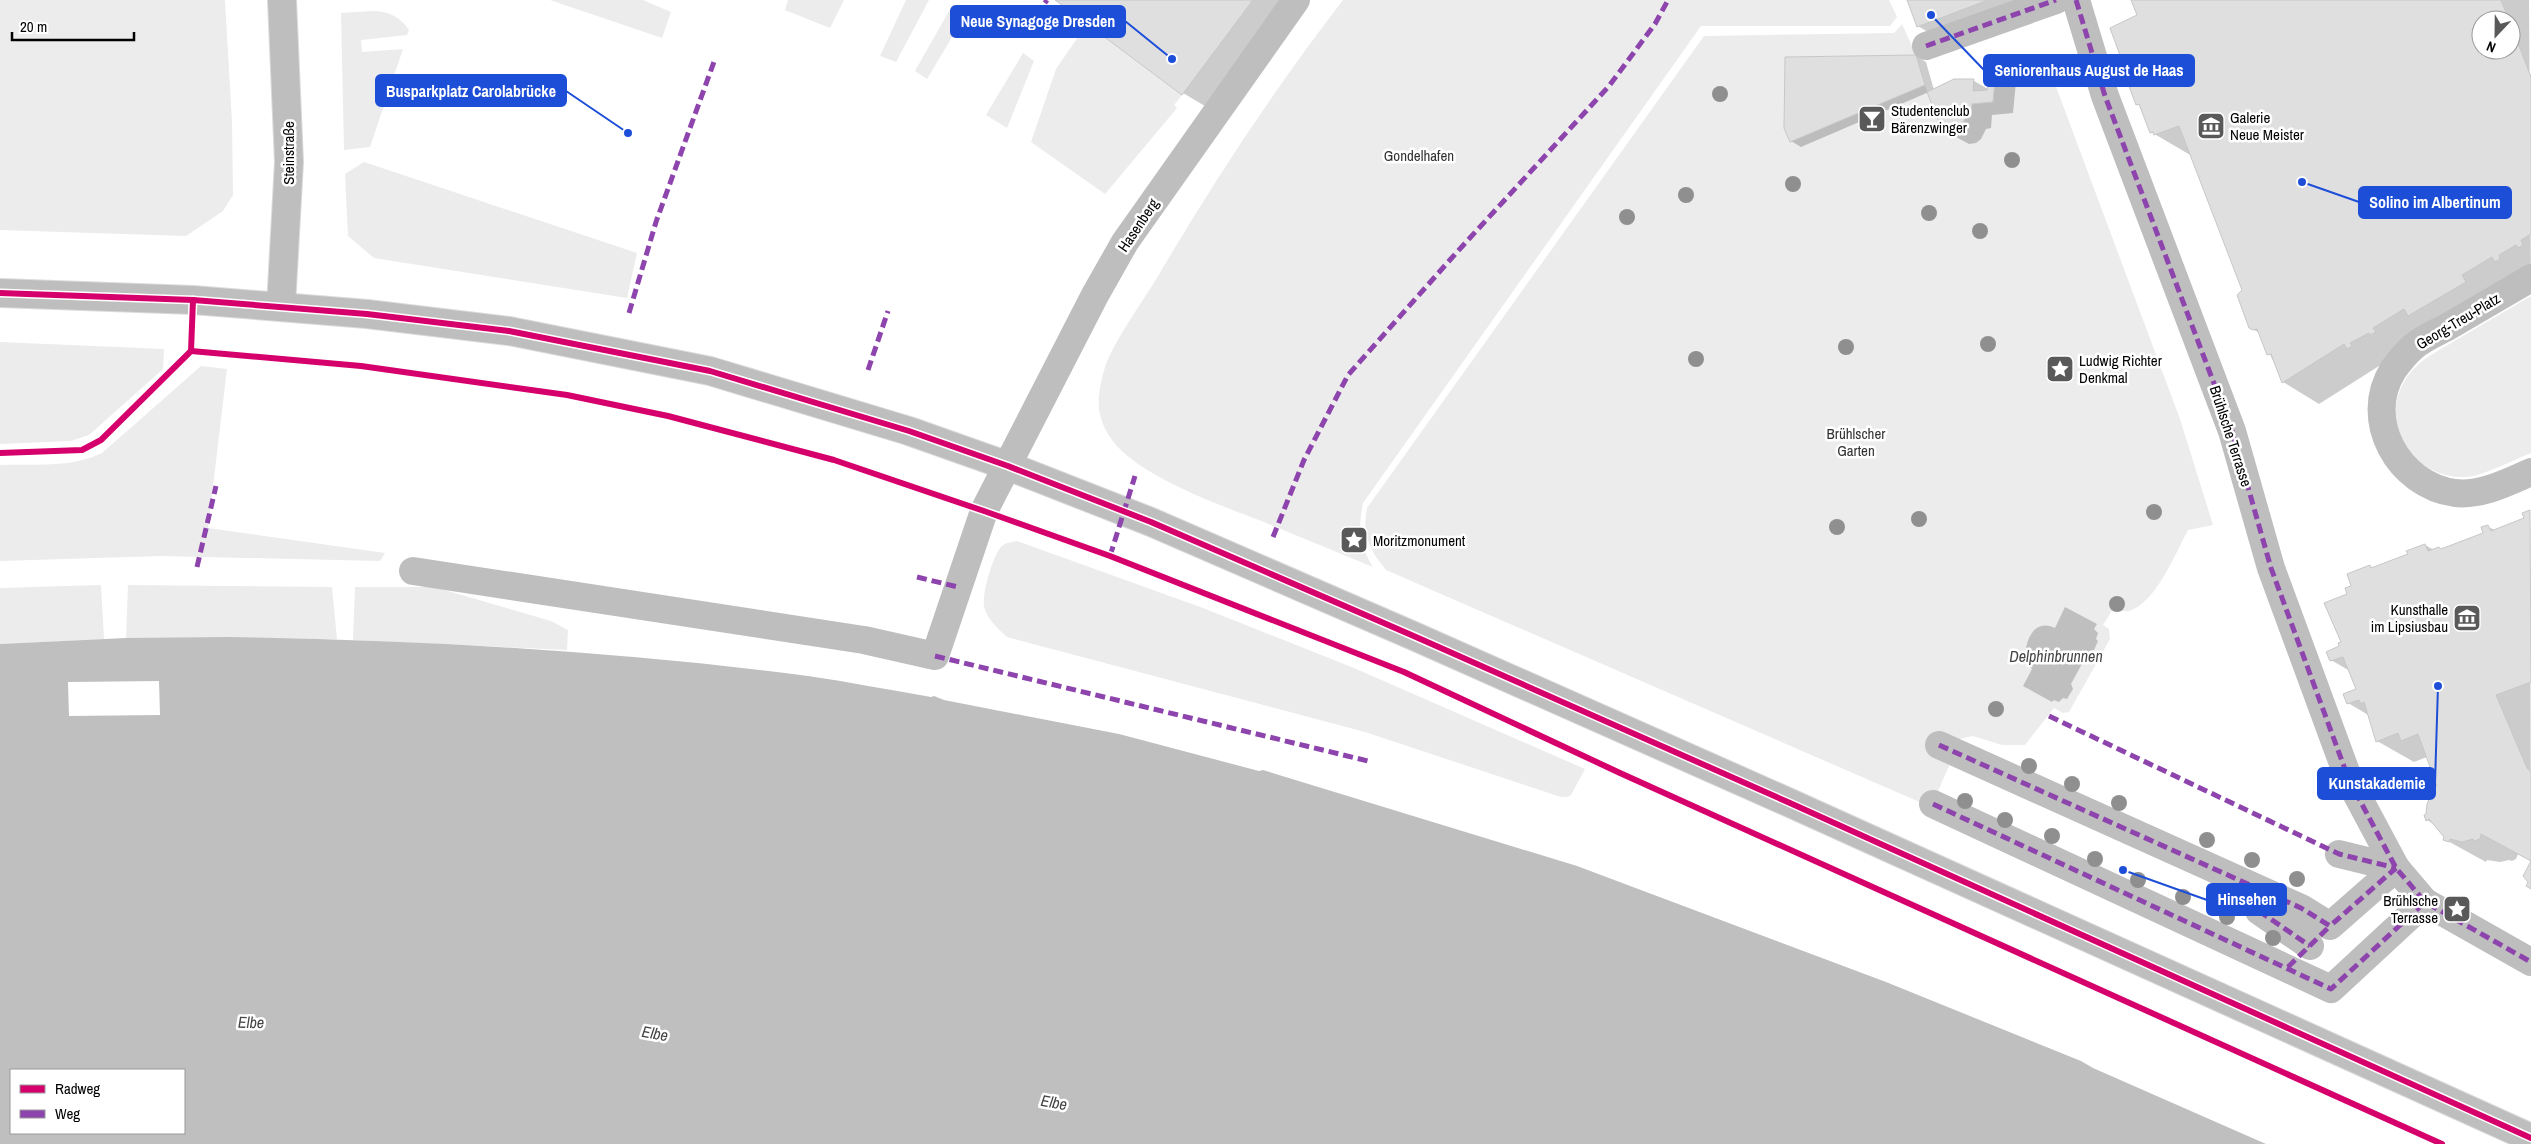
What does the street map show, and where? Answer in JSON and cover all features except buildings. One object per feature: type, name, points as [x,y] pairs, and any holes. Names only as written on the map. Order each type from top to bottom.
[{"type":"street","name":"Steinstraße","points":[[281,306],[289,162],[282,0]]},
{"type":"street","name":"Hasenberg","points":[[413,571],[864,640],[935,656],[984,510],[1125,242],[1296,0]]},
{"type":"street","points":[[1926,46],[2056,0]]},
{"type":"street","name":"Brühlsche Terrasse","points":[[2076,0],[2105,96],[2232,431],[2271,568],[2348,780],[2396,868],[2425,902],[2531,962]]},
{"type":"street","name":"Georg-Treu-Platz","points":[[2531,278],[2414,346],[2393,370],[2383,394],[2380,416],[2390,446],[2405,468],[2429,485],[2456,493],[2489,490],[2531,472]]},
{"type":"street","points":[[0,293],[186,299],[281,306],[509,331],[702,369],[909,431],[1008,466],[1151,522],[1781,798],[2531,1138]]},
{"type":"street","points":[[1939,745],[2300,908],[2330,926]]},
{"type":"street","points":[[1933,804],[2288,967],[2331,989],[2425,902]]},
{"type":"street","points":[[2339,854],[2396,868]]},
{"type":"street","points":[[2288,967],[2330,926],[2396,868]]},
{"type":"street","points":[[2259,911],[2310,946]]},
{"type":"green space","points":[[0,0],[225,0],[232,122],[233,195],[223,211],[186,236],[0,230]]},
{"type":"green space","points":[[550,0],[643,0],[671,12],[662,38]]},
{"type":"green space","points":[[788,0],[844,0],[830,28],[785,10]]},
{"type":"green space","points":[[906,0],[929,0],[896,62],[880,56]]},
{"type":"green space","name":"Gondelhafen","points":[[1343,0],[1889,0],[1897,17],[1890,26],[1701,26],[1363,503],[1360,536],[1364,550],[1373,567],[1204,499],[1160,478],[1124,453],[1112,440],[1102,422],[1099,405],[1100,387],[1105,367],[1122,333],[1246,135],[1293,67]]},
{"type":"green space","points":[[953,4],[967,12],[927,79],[915,71]]},
{"type":"green space","points":[[374,11],[394,16],[409,30],[407,35],[361,40],[362,52],[403,49],[370,147],[344,150],[341,13]]},
{"type":"green space","points":[[1087,24],[1182,95],[1174,105],[1177,108],[1105,194],[1031,142],[1056,69]]},
{"type":"green space","name":"Brühlscher Garten","points":[[1902,24],[1916,55],[1785,57],[1784,128],[1790,142],[1925,85],[1942,131],[1954,132],[1965,118],[1971,117],[1972,104],[1993,102],[1996,60],[2020,56],[2034,59],[2040,63],[2052,76],[2180,419],[2213,525],[2188,530],[2164,576],[2148,598],[2139,606],[2129,611],[2113,609],[2103,625],[2109,629],[2110,639],[2069,712],[2063,713],[2054,708],[2025,745],[2002,745],[1973,736],[1955,740],[1953,757],[1931,807],[1386,570],[1371,548],[1365,526],[1367,508],[1704,36],[1894,33]]},
{"type":"green space","points":[[1023,53],[1034,61],[1007,128],[986,115]]},
{"type":"green space","points":[[364,162],[637,253],[627,298],[374,258],[348,236],[345,174]]},
{"type":"green space","points":[[2531,296],[2531,453],[2490,471],[2467,477],[2447,475],[2429,468],[2415,458],[2404,443],[2397,427],[2396,409],[2400,391],[2410,373],[2432,355]]},
{"type":"green space","points":[[0,342],[164,349],[163,369],[89,435],[71,441],[0,444]]},
{"type":"green space","points":[[201,366],[227,369],[208,528],[385,553],[380,561],[161,556],[0,561],[0,465],[65,463],[90,458],[102,453]]},
{"type":"green space","points":[[1017,541],[1203,608],[1354,668],[1585,769],[1571,795],[1561,797],[1365,732],[1007,637],[990,619],[985,610],[984,600],[989,574],[995,557],[1002,546]]},
{"type":"green space","points":[[101,585],[104,639],[0,644],[0,588]]},
{"type":"green space","points":[[128,585],[332,587],[337,639],[126,638]]},
{"type":"green space","points":[[355,587],[434,587],[551,621],[568,630],[567,650],[353,640]]},
{"type":"water","name":"Delphinbrunnen","points":[[2065,607],[2097,624],[2094,629],[2098,633],[2096,639],[2098,641],[2094,650],[2089,651],[2071,684],[2073,689],[2067,699],[2063,698],[2059,702],[2054,700],[2052,702],[2023,686],[2032,669],[2025,661],[2025,655],[2028,641],[2035,629],[2040,626],[2055,628]]},
{"type":"water","name":"Elbe","points":[[229,637],[446,644],[591,653],[736,667],[854,683],[934,696],[944,700],[1119,734],[1259,771],[1263,770],[1577,866],[1886,982],[2081,1061],[2266,1144],[0,1144],[0,644],[126,638]]},
{"type":"pier","points":[[159,681],[160,715],[69,716],[68,682]]},
{"type":"marked path","points":[[1036,15],[1047,0]]},
{"type":"marked path","points":[[1273,537],[1304,460],[1348,375],[1457,252],[1609,86],[1655,24],[1668,0]]},
{"type":"marked path","points":[[1926,46],[2056,0]]},
{"type":"marked path","points":[[2076,0],[2105,96],[2232,431],[2271,568],[2349,780],[2396,868],[2425,902],[2531,962]]},
{"type":"marked path","points":[[629,313],[656,222],[715,59]]},
{"type":"marked path","points":[[868,370],[888,311]]},
{"type":"marked path","points":[[1110,556],[1135,476]]},
{"type":"marked path","points":[[197,567],[216,486]]},
{"type":"marked path","points":[[917,577],[958,587]]},
{"type":"marked path","points":[[935,656],[1368,761]]},
{"type":"marked path","points":[[2049,716],[2339,854],[2396,868]]},
{"type":"marked path","points":[[1939,745],[2301,908],[2330,926],[2396,868]]},
{"type":"marked path","points":[[1933,804],[2331,989],[2425,902]]},
{"type":"marked path","points":[[2259,911],[2310,946]]},
{"type":"marked path","points":[[2288,967],[2330,926]]},
{"type":"cycle path","points":[[0,293],[193,300],[367,314],[509,331],[710,371],[909,431],[1008,466],[1151,522],[1416,637],[1790,803],[2531,1138]]},
{"type":"cycle path","points":[[0,453],[82,450],[101,440],[191,351],[193,300]]},
{"type":"cycle path","points":[[191,351],[361,366],[567,395],[668,416],[834,460],[984,511],[1110,556],[1404,672],[1620,773],[2442,1144]]},
{"type":"place","name":"Seniorenhaus August de Haas","points":[[1931,15]]},
{"type":"place","name":"Neue Synagoge Dresden","points":[[1172,59]]},
{"type":"place","name":"Studentenclub Bärenzwinger","points":[[1872,119]]},
{"type":"place","name":"Galerie Neue Meister","points":[[2211,126]]},
{"type":"place","name":"Busparkplatz Carolabrücke","points":[[628,133]]},
{"type":"place","name":"Solino im Albertinum","points":[[2302,182]]},
{"type":"place","name":"Ludwig Richter Denkmal","points":[[2060,369]]},
{"type":"place","name":"Moritzmonument","points":[[1354,540]]},
{"type":"place","name":"Kunsthalle im Lipsiusbau","points":[[2467,618]]},
{"type":"place","name":"Kunstakademie","points":[[2438,686]]},
{"type":"place","name":"Hinsehen","points":[[2123,870]]},
{"type":"place","name":"Brühlsche Terrasse","points":[[2457,909]]}]
